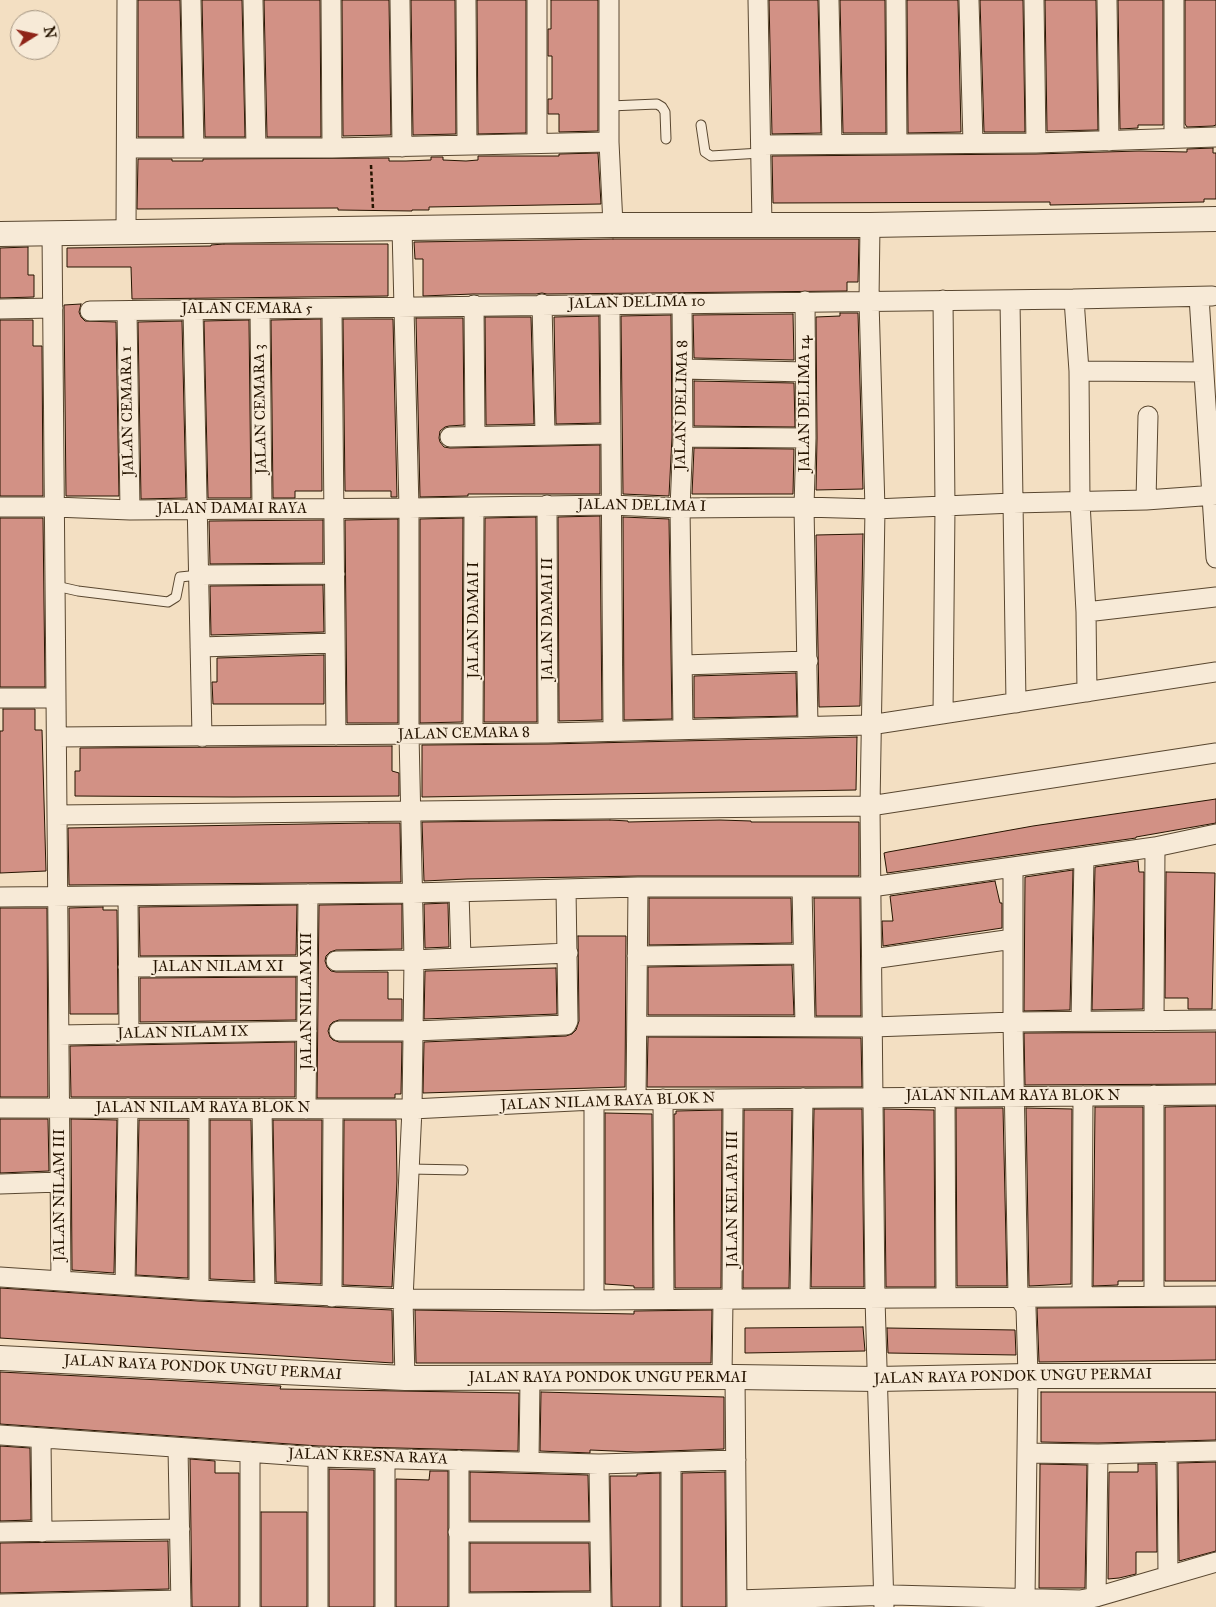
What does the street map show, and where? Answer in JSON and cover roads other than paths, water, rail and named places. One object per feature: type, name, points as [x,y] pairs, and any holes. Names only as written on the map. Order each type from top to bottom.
[{"type":"street","points":[[126,232],[128,148],[127,0]]},
{"type":"street","points":[[191,0],[194,148]]},
{"type":"street","points":[[253,0],[256,148]]},
{"type":"street","points":[[331,0],[332,148]]},
{"type":"street","points":[[400,0],[402,147]]},
{"type":"street","points":[[466,0],[467,145]]},
{"type":"street","points":[[536,0],[537,143]]},
{"type":"street","points":[[609,0],[609,142],[613,225]]},
{"type":"street","points":[[758,0],[762,225]]},
{"type":"street","points":[[829,0],[832,144]]},
{"type":"street","points":[[896,0],[897,143]]},
{"type":"street","points":[[969,0],[973,143]]},
{"type":"street","points":[[1034,0],[1036,143]]},
{"type":"street","points":[[1106,0],[1109,141]]},
{"type":"street","points":[[1174,0],[1174,138]]},
{"type":"street","points":[[761,149],[832,144],[1036,143],[1216,138]]},
{"type":"street","points":[[128,148],[332,148],[609,142]]},
{"type":"street","points":[[0,234],[613,225],[870,226],[1216,219]]},
{"type":"street","points":[[870,226],[869,301],[875,509],[870,725],[875,1298],[884,1601]]},
{"type":"street","points":[[402,228],[409,508],[410,811],[414,893],[412,1109],[403,1299],[405,1378]]},
{"type":"street","name":"JALAN NILAM III","points":[[52,232],[61,1282]]},
{"type":"street","name":"JALAN DELIMA 10","points":[[405,308],[474,305],[1010,300],[1206,296],[1204,372]]},
{"type":"street","points":[[1074,299],[1078,371],[1080,502],[1086,612],[1087,692]]},
{"type":"street","points":[[943,300],[945,506],[944,714]]},
{"type":"street","points":[[1010,300],[1016,703]]},
{"type":"street","name":"JALAN DELIMA 14","points":[[805,302],[806,438],[804,507],[808,726]]},
{"type":"street","name":"JALAN DELIMA 8","points":[[682,303],[683,437],[680,508],[683,729]]},
{"type":"street","points":[[542,304],[544,434]]},
{"type":"street","points":[[610,304],[613,731]]},
{"type":"street","points":[[474,305],[475,436]]},
{"type":"street","points":[[0,309],[53,308]]},
{"type":"street","points":[[332,308],[336,735]]},
{"type":"street","name":"JALAN CEMARA 5","points":[[90,311],[405,308]]},
{"type":"street","points":[[193,309],[202,737]]},
{"type":"street","name":"JALAN CEMARA 3","points":[[260,309],[262,509]]},
{"type":"street","name":"JALAN CEMARA 1","points":[[127,311],[130,510]]},
{"type":"street","points":[[682,369],[805,372]]},
{"type":"street","points":[[1078,371],[1204,372],[1214,496],[1216,558]]},
{"type":"street","points":[[1146,500],[1148,416]]},
{"type":"street","points":[[450,437],[611,434]]},
{"type":"street","points":[[683,437],[806,438]]},
{"type":"street","name":"JALAN DELIMA I","points":[[409,508],[612,504],[680,508],[804,507],[875,509],[1013,502],[1080,502],[1214,496]]},
{"type":"street","name":"JALAN DAMAI II","points":[[547,505],[548,733]]},
{"type":"street","name":"JALAN DAMAI RAYA","points":[[0,507],[130,510],[409,508]]},
{"type":"street","name":"JALAN DAMAI I","points":[[473,733],[474,508]]},
{"type":"street","points":[[199,575],[335,574]]},
{"type":"street","points":[[1086,612],[1216,597]]},
{"type":"street","points":[[200,647],[335,643]]},
{"type":"street","points":[[683,665],[808,661]]},
{"type":"street","name":"JALAN CEMARA 8","points":[[57,737],[548,733],[870,725],[1216,672]]},
{"type":"street","points":[[0,698],[56,698]]},
{"type":"street","points":[[57,815],[870,806],[1216,753]]},
{"type":"street","points":[[0,897],[414,893],[638,887],[871,887],[1084,857],[1216,834]]},
{"type":"street","points":[[1154,1021],[1155,846]]},
{"type":"street","points":[[1081,1021],[1084,857]]},
{"type":"street","points":[[1013,867],[1013,1022],[1018,1296],[1026,1308],[1028,1376],[1025,1598]]},
{"type":"street","points":[[636,1100],[638,887]]},
{"type":"street","points":[[802,887],[804,1026]]},
{"type":"street","points":[[339,1031],[414,1031],[566,1025],[568,1021],[568,953],[566,889]]},
{"type":"street","points":[[459,892],[461,958]]},
{"type":"street","name":"JALAN NILAM XII","points":[[306,1109],[308,894]]},
{"type":"street","points":[[128,896],[128,1034]]},
{"type":"street","points":[[872,959],[1013,939]]},
{"type":"street","points":[[336,961],[414,960],[568,953]]},
{"type":"street","points":[[637,956],[802,954]]},
{"type":"street","name":"JALAN NILAM XI","points":[[128,967],[307,966]]},
{"type":"street","points":[[637,1026],[873,1027],[1013,1022],[1216,1020]]},
{"type":"street","name":"JALAN NILAM IX","points":[[59,1035],[307,1031]]},
{"type":"street","points":[[1154,1095],[1154,1296]]},
{"type":"street","name":"JALAN NILAM RAYA BLOK N","points":[[0,1108],[412,1109],[594,1100],[1216,1095]]},
{"type":"street","points":[[1082,1296],[1083,1096]]},
{"type":"street","points":[[945,1097],[946,1298]]},
{"type":"street","points":[[800,1298],[803,1098]]},
{"type":"street","points":[[663,1099],[664,1299]]},
{"type":"street","name":"JALAN KELAPA III","points":[[733,1099],[728,1299],[729,1377],[736,1460],[737,1603]]},
{"type":"street","points":[[594,1100],[594,1300]]},
{"type":"street","points":[[125,1285],[128,1108]]},
{"type":"street","points":[[199,1108],[199,1290]]},
{"type":"street","points":[[262,1108],[265,1293]]},
{"type":"street","points":[[332,1297],[333,1109]]},
{"type":"street","points":[[0,1184],[60,1182]]},
{"type":"street","points":[[0,1277],[199,1290],[403,1299],[594,1300],[1216,1296]]},
{"type":"street","name":"JALAN RAYA PONDOK UNGU PERMAI","points":[[0,1358],[405,1378],[729,1377],[877,1379],[1028,1376],[1216,1376]]},
{"type":"street","points":[[529,1462],[530,1378]]},
{"type":"street","name":"JALAN KRESNA RAYA","points":[[0,1435],[318,1457],[599,1464],[736,1460]]},
{"type":"street","points":[[41,1438],[42,1532]]},
{"type":"street","points":[[0,1604],[181,1604],[178,1448]]},
{"type":"street","points":[[250,1452],[250,1607]]},
{"type":"street","points":[[1167,1452],[1168,1576]]},
{"type":"street","points":[[1027,1453],[1216,1452]]},
{"type":"street","points":[[1096,1597],[1098,1454]]},
{"type":"street","points":[[318,1457],[318,1607]]},
{"type":"street","points":[[385,1458],[385,1607]]},
{"type":"street","points":[[459,1460],[459,1605],[600,1604],[599,1464]]},
{"type":"street","points":[[671,1462],[671,1607]]},
{"type":"street","points":[[0,1532],[180,1529]]},
{"type":"street","points":[[458,1532],[600,1532]]},
{"type":"street","points":[[737,1603],[1025,1598],[1075,1603],[1216,1562]]},
{"type":"lane","points":[[610,106],[657,104],[665,112],[666,139]]},
{"type":"lane","points":[[701,125],[705,152],[711,156],[761,149]]},
{"type":"lane","points":[[56,586],[78,591],[168,602],[176,597],[180,577],[199,575]]},
{"type":"lane","points":[[409,1169],[463,1170]]}]
